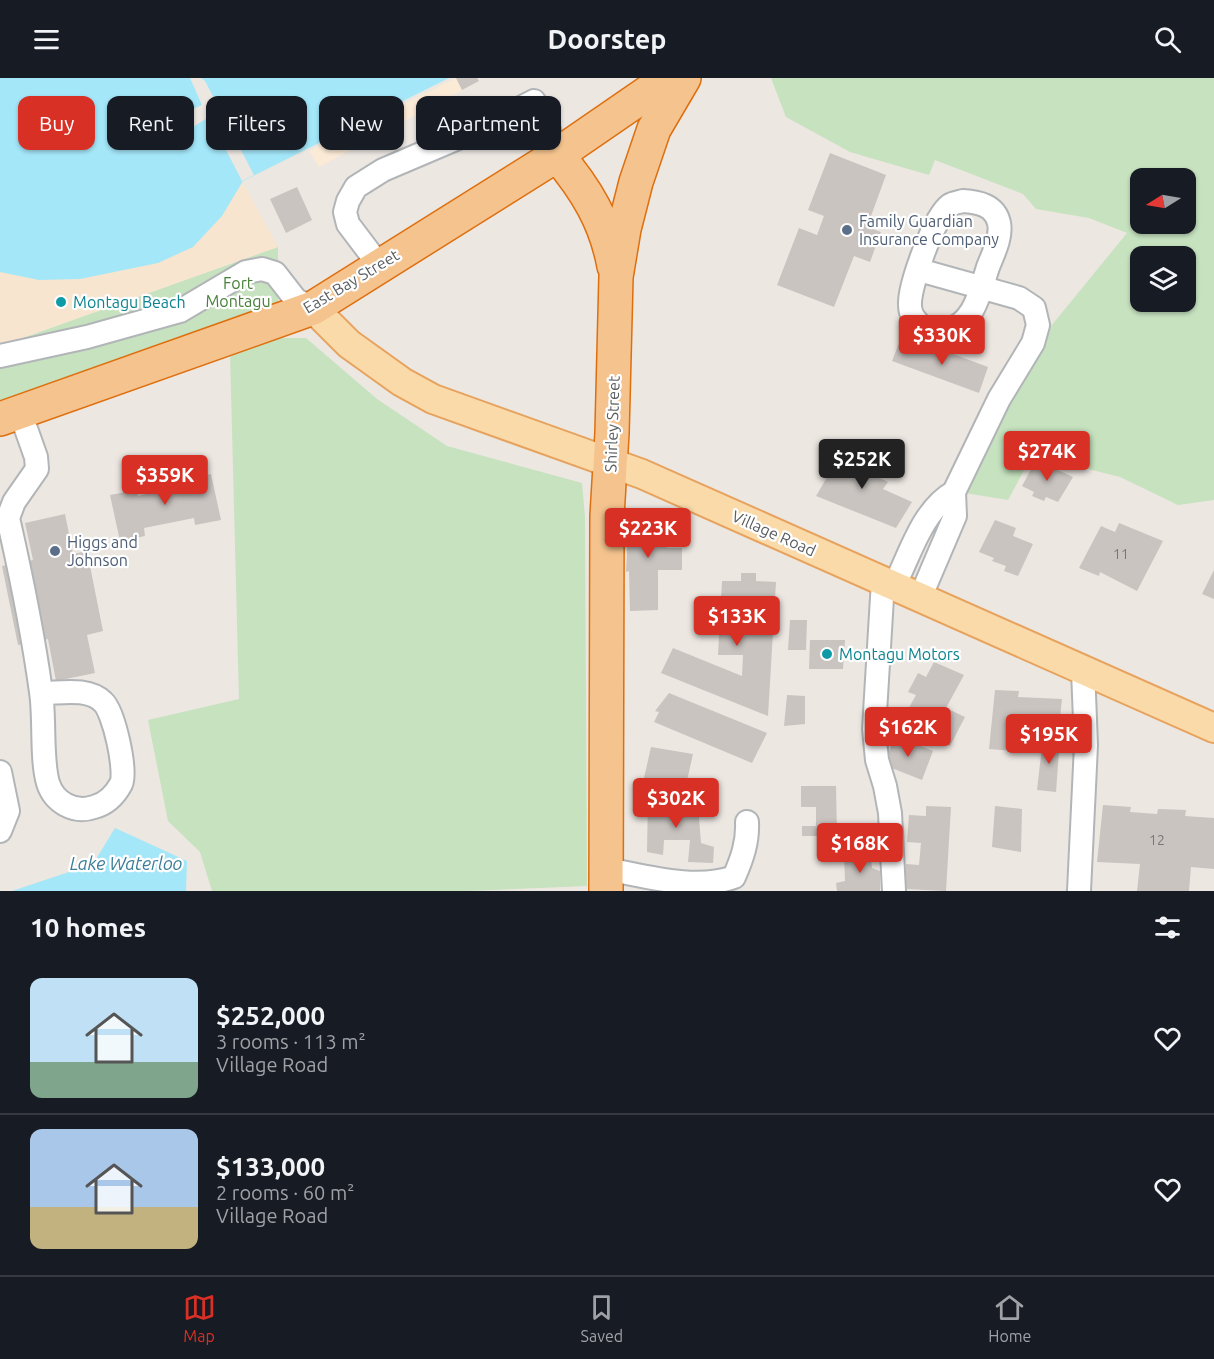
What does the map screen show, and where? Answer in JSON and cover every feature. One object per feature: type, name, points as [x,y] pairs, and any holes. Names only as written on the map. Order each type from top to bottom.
[{"type":"highway","name":"Shirley Street","points":[[606,880],[606,516],[611,462],[616,277],[636,182],[654,129],[684,78]]},
{"type":"highway","name":"East Bay Street","points":[[561,137],[655,82]]},
{"type":"highway","name":"East Bay Street","points":[[10,416],[313,308],[379,265],[542,150]]},
{"type":"highway","points":[[558,150],[597,211],[609,243],[616,277]]},
{"type":"main road","name":"Village Road","points":[[313,308],[349,344],[402,382],[433,399],[611,462],[1214,728]]},
{"type":"street","points":[[379,265],[348,224],[345,212],[348,201],[356,187],[383,170],[430,150]]},
{"type":"street","points":[[963,201],[978,202],[991,209],[999,223],[997,240],[982,287],[965,322],[954,329],[940,333],[927,330],[914,319],[910,306],[912,286],[919,270],[931,230],[950,205],[963,201]]},
{"type":"street","points":[[0,356],[87,337],[180,311],[246,272],[262,269],[275,273],[296,300],[313,308]]},
{"type":"street","points":[[919,270],[1019,298],[1034,308],[1038,326],[1033,343],[999,399],[954,492],[955,516],[920,598]]},
{"type":"street","points":[[10,416],[36,457],[37,469],[14,502],[8,518],[42,693],[48,782],[59,802],[73,808],[93,808],[111,799],[122,782],[121,756],[113,722],[103,702],[83,692],[42,693]]},
{"type":"street","points":[[894,891],[890,813],[877,760],[874,729],[888,584],[930,514],[941,500],[954,492]]},
{"type":"street","points":[[1078,891],[1086,745],[1083,670]]},
{"type":"street","points":[[0,772],[8,811],[0,831]]},
{"type":"street","points":[[606,880],[719,883],[734,877],[748,836],[747,822]]},
{"type":"shaded area","points":[[456,78],[477,78],[479,81],[451,96],[420,96]]},
{"type":"shaded area","points":[[416,98],[416,115],[404,121],[404,104]]},
{"type":"shaded area","points":[[319,146],[319,150],[351,150],[319,167],[309,151]]},
{"type":"green space","points":[[771,78],[1214,78],[1214,500],[1178,505],[1120,477],[1072,465],[1036,448],[1008,500],[965,493],[1047,331],[1127,233],[1089,218],[1036,209],[1023,194],[935,160],[929,175],[850,152],[786,117]]},
{"type":"green space","name":"Fort Montagu","points":[[278,247],[278,309],[0,405],[0,346]]},
{"type":"green space","points":[[276,338],[306,338],[377,399],[447,446],[582,483],[585,517],[587,886],[468,891],[212,891],[200,852],[168,821],[148,720],[239,699],[230,353]]},
{"type":"sand","name":"Montagu Beach","points":[[242,181],[278,247],[0,346],[0,257]]},
{"type":"water","points":[[0,78],[449,78],[404,100],[404,96],[319,96],[319,143],[307,149],[307,96],[206,96],[206,150],[305,150],[243,181],[222,216],[193,247],[158,263],[80,279],[39,280],[0,272]]},
{"type":"water","name":"Lake Waterloo","points":[[115,828],[187,861],[186,891],[12,891],[93,864]]},
{"type":"pier","points":[[190,78],[201,78],[205,81],[213,96],[206,96],[206,119],[194,126],[194,108],[202,105]]},
{"type":"pier","points":[[226,150],[241,150],[254,175],[242,181]]},
{"type":"building","points":[[456,78],[477,78],[479,81],[462,90]]},
{"type":"building","name":"Family Guardian Insurance Company","points":[[830,153],[886,175],[867,227],[881,232],[870,262],[854,256],[834,307],[777,285],[799,228],[817,235],[824,216],[808,210]]},
{"type":"building","points":[[297,187],[312,220],[286,233],[270,199]]},
{"type":"building","points":[[921,342],[988,367],[979,393],[892,361],[899,343],[918,350]]},
{"type":"building","points":[[848,441],[867,450],[857,468],[888,482],[883,489],[912,502],[896,528],[816,496]]},
{"type":"building","points":[[1036,460],[1073,477],[1058,502],[1046,497],[1044,501],[1032,496],[1034,492],[1022,486]]},
{"type":"building","points":[[211,474],[221,520],[195,525],[194,518],[144,528],[145,536],[120,541],[110,495],[136,490],[138,496],[151,493],[148,480],[170,476],[173,489],[186,486],[185,479]]},
{"type":"building","points":[[657,513],[656,518],[667,518],[667,548],[682,548],[682,570],[658,570],[658,610],[630,611],[629,571],[626,572],[629,514]]},
{"type":"building","points":[[65,514],[73,554],[87,551],[103,631],[87,635],[95,673],[56,681],[48,639],[18,645],[2,566],[33,560],[25,523]]},
{"type":"building","points":[[995,520],[1016,528],[1013,536],[1033,544],[1018,576],[1004,571],[1006,566],[992,561],[994,558],[979,552]]},
{"type":"building","points":[[1119,523],[1163,541],[1137,591],[1100,572],[1099,576],[1079,568],[1101,526],[1115,532]]},
{"type":"building","points":[[1214,570],[1214,599],[1202,594]]},
{"type":"building","points":[[741,573],[756,573],[756,581],[776,582],[768,716],[661,673],[673,648],[742,676],[743,655],[718,655],[722,581],[741,581]]},
{"type":"building","points":[[790,620],[807,620],[806,650],[788,650]]},
{"type":"building","name":"Montagu Motors","points":[[810,640],[845,640],[843,669],[809,669]]},
{"type":"building","points":[[934,662],[964,675],[946,708],[965,717],[950,746],[900,724],[916,695],[908,692],[918,673],[926,677]]},
{"type":"building","points":[[995,690],[1019,691],[1018,697],[1062,699],[1059,727],[1017,724],[1014,751],[989,749]]},
{"type":"building","points":[[669,693],[767,733],[752,763],[654,722],[659,712],[655,711]]},
{"type":"building","points":[[787,695],[805,696],[805,724],[784,726]]},
{"type":"building","points":[[895,736],[933,751],[922,780],[884,765]]},
{"type":"building","points":[[1043,738],[1060,738],[1056,792],[1037,790]]},
{"type":"building","points":[[651,747],[693,754],[686,785],[644,778]]},
{"type":"building","points":[[801,786],[836,786],[837,836],[802,836],[802,826],[816,826],[816,807],[801,807]]},
{"type":"building","points":[[648,797],[698,806],[701,843],[714,847],[713,863],[688,862],[690,840],[664,840],[663,855],[647,852]]},
{"type":"building","points":[[1103,805],[1131,807],[1130,812],[1157,814],[1158,809],[1186,810],[1185,816],[1214,818],[1214,869],[1191,867],[1189,891],[1137,891],[1140,864],[1097,862]]},
{"type":"building","points":[[926,806],[951,807],[946,891],[905,889],[906,864],[919,865],[921,843],[907,842],[909,815],[926,816]]},
{"type":"building","points":[[995,806],[1022,809],[1021,852],[992,847]]},
{"type":"building","points":[[844,853],[871,854],[872,868],[880,871],[880,891],[837,891],[836,883],[845,881]]},
{"type":"place","name":"Family Guardian Insurance Company","points":[[847,230]]},
{"type":"place","name":"Montagu Beach","points":[[61,302]]},
{"type":"place","name":"Higgs and Johnson","points":[[55,551]]},
{"type":"place","name":"Montagu Motors","points":[[827,654]]}]
